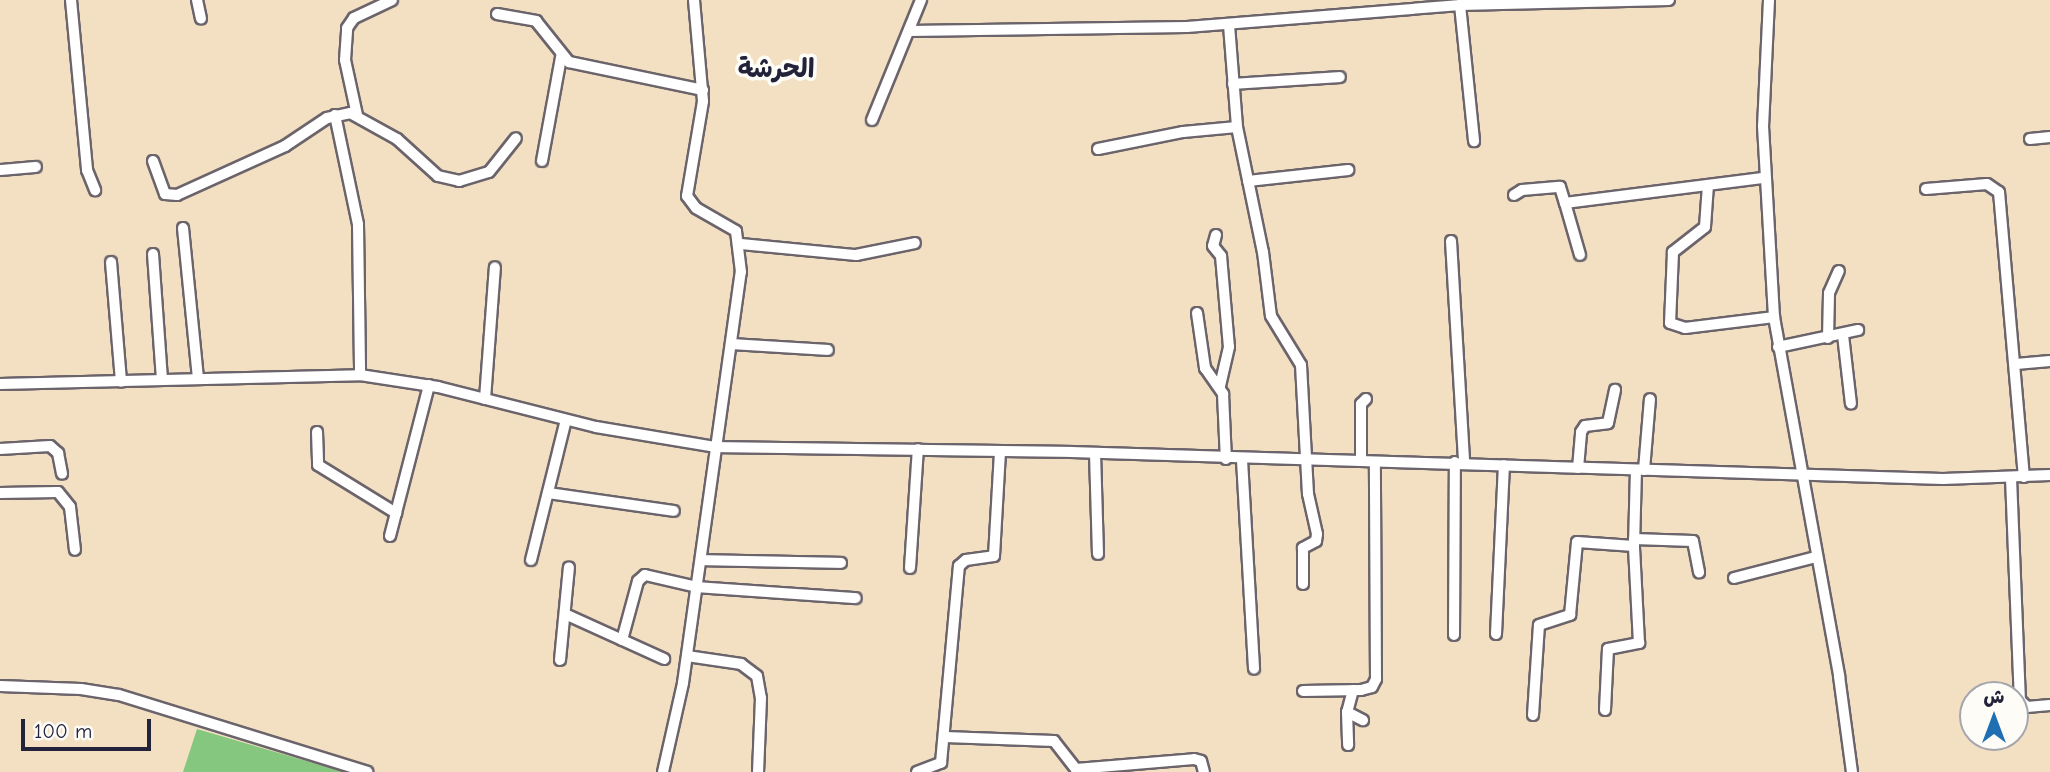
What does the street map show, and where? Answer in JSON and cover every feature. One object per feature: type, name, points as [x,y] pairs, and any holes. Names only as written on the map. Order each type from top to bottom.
[{"type":"street","points":[[71,0],[87,170],[95,190]]},
{"type":"street","points":[[197,0],[201,19]]},
{"type":"street","points":[[357,114],[345,60],[347,28],[354,18],[392,0]]},
{"type":"street","points":[[663,772],[688,656],[732,344],[741,244],[736,231],[696,208],[687,196],[703,90],[694,0]]},
{"type":"street","points":[[872,120],[922,0]]},
{"type":"street","points":[[909,31],[1229,24],[1460,5],[1669,0]]},
{"type":"street","points":[[1769,0],[1764,177],[1777,347],[1852,772]]},
{"type":"street","points":[[1460,5],[1474,141]]},
{"type":"street","points":[[497,14],[536,21],[561,57],[703,90]]},
{"type":"street","points":[[1229,24],[1237,127],[1270,316],[1301,362],[1306,461],[1317,537],[1303,548],[1303,584]]},
{"type":"street","points":[[542,161],[561,57]]},
{"type":"street","points":[[1233,84],[1340,78]]},
{"type":"street","points":[[153,161],[162,190],[177,195],[285,146],[335,115],[357,114],[397,139],[438,176],[453,181],[489,172],[516,138]]},
{"type":"street","points":[[335,115],[358,224],[360,375]]},
{"type":"street","points":[[1098,149],[1183,132],[1237,127]]},
{"type":"street","points":[[2031,139],[2050,136]]},
{"type":"street","points":[[0,170],[36,167]]},
{"type":"street","points":[[1248,181],[1348,170]]},
{"type":"street","points":[[1566,203],[1764,177]]},
{"type":"street","points":[[1926,189],[1992,184],[1999,191],[2024,477]]},
{"type":"street","points":[[1708,185],[1705,227],[1673,252],[1670,323],[1685,328],[1774,317]]},
{"type":"street","points":[[1514,195],[1522,190],[1560,187],[1580,255]]},
{"type":"street","points":[[183,228],[198,377]]},
{"type":"street","points":[[1216,235],[1213,246],[1221,256],[1230,347],[1220,386],[1226,459]]},
{"type":"street","points":[[1451,241],[1460,462],[1454,635]]},
{"type":"street","points":[[741,244],[856,255],[915,243]]},
{"type":"street","points":[[153,254],[162,380]]},
{"type":"street","points":[[111,262],[121,382]]},
{"type":"street","points":[[485,399],[495,267]]},
{"type":"street","points":[[1828,338],[1829,293],[1839,271]]},
{"type":"street","points":[[1197,313],[1205,368],[1220,386]]},
{"type":"street","points":[[1777,347],[1858,330]]},
{"type":"street","points":[[1843,335],[1851,404]]},
{"type":"street","points":[[732,344],[828,350]]},
{"type":"street","points":[[2016,364],[2050,361]]},
{"type":"street","points":[[0,384],[360,375],[429,385],[566,419],[716,447],[1094,453],[1242,460],[1460,462],[1800,474],[2011,478],[2050,475]]},
{"type":"street","points":[[390,536],[429,385]]},
{"type":"street","points":[[1578,468],[1581,432],[1586,426],[1608,423],[1615,390]]},
{"type":"street","points":[[1361,461],[1361,404],[1366,399]]},
{"type":"street","points":[[1605,710],[1608,649],[1639,643],[1634,542],[1650,399]]},
{"type":"street","points":[[531,560],[566,419]]},
{"type":"street","points":[[317,432],[318,465],[396,513]]},
{"type":"street","points":[[0,449],[50,446],[58,453],[62,474]]},
{"type":"street","points":[[910,568],[918,449]]},
{"type":"street","points":[[917,772],[942,763],[959,566],[966,560],[994,556],[1000,451]]},
{"type":"street","points":[[1094,453],[1098,554]]},
{"type":"street","points":[[1242,460],[1254,669]]},
{"type":"street","points":[[1303,691],[1373,687],[1377,674],[1375,462]]},
{"type":"street","points":[[1496,634],[1504,465]]},
{"type":"street","points":[[2011,478],[2020,700],[2026,706],[2050,705]]},
{"type":"street","points":[[0,493],[58,492],[70,507],[75,550]]},
{"type":"street","points":[[548,493],[674,511]]},
{"type":"street","points":[[1533,715],[1539,625],[1570,615],[1574,546],[1586,540],[1693,541],[1699,572]]},
{"type":"street","points":[[1734,578],[1816,557]]},
{"type":"street","points":[[701,560],[841,563]]},
{"type":"street","points":[[560,660],[569,567]]},
{"type":"street","points":[[622,640],[641,577],[655,576],[697,587],[856,598]]},
{"type":"street","points":[[565,614],[664,659]]},
{"type":"street","points":[[688,656],[741,664],[757,676],[761,698],[758,772]]},
{"type":"street","points":[[0,686],[81,689],[119,695],[366,772]]},
{"type":"street","points":[[1348,746],[1347,712],[1353,690]]},
{"type":"street","points":[[1347,712],[1363,720]]},
{"type":"street","points":[[945,737],[1054,741],[1076,769],[1194,759],[1201,761],[1204,772]]},
{"type":"green space","points":[[197,729],[344,772],[183,772]]},
{"type":"district","name":"الحرشة","points":[[776,70]]}]
